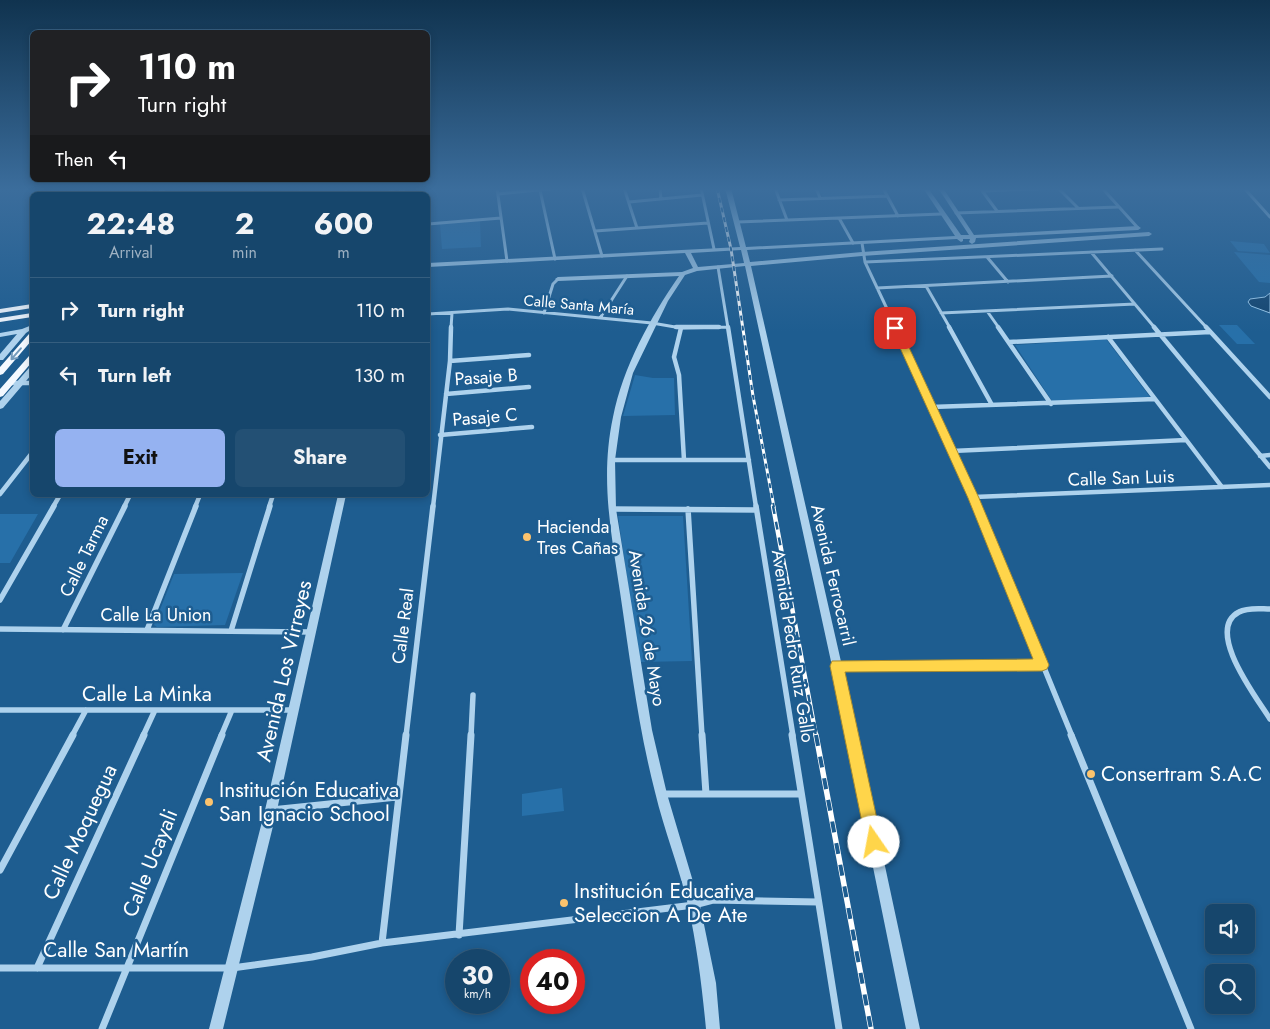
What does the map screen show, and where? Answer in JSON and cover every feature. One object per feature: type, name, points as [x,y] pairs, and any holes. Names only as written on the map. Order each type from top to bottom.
[{"type":"main road","points":[[0,311],[30,306]]},
{"type":"main road","points":[[0,320],[30,315]]},
{"type":"main road","points":[[0,372],[30,338]]},
{"type":"main road","points":[[0,394],[30,360]]},
{"type":"street","points":[[504,236],[507,261]]},
{"type":"street","points":[[550,236],[555,259]]},
{"type":"street","points":[[596,236],[602,256]]},
{"type":"street","points":[[711,236],[714,249]]},
{"type":"street","name":"Avenida Ferrocarril","points":[[740,236],[748,264],[837,666],[913,1029]]},
{"type":"street","points":[[849,236],[853,243]]},
{"type":"street","points":[[430,265],[991,236]]},
{"type":"street","points":[[544,313],[553,284],[558,279],[683,274],[696,269],[862,254],[1121,236]]},
{"type":"street","points":[[972,247],[973,237]]},
{"type":"street","points":[[958,238],[972,247]]},
{"type":"street","points":[[862,243],[862,254],[865,262],[974,498],[1191,1029]]},
{"type":"street","points":[[865,262],[1162,249]]},
{"type":"street","points":[[1135,250],[1270,398]]},
{"type":"street","points":[[687,251],[696,269]]},
{"type":"street","points":[[1091,252],[1270,467]]},
{"type":"street","points":[[987,257],[1008,282]]},
{"type":"street","name":"Avenida Pedro Ruiz Gallo","points":[[718,267],[838,1029]]},
{"type":"street","name":"Avenida 26 de Mayo","points":[[683,274],[652,323],[627,382],[617,417],[611,460],[612,508],[646,730],[661,794],[694,906],[709,983],[713,1029]]},
{"type":"street","points":[[600,318],[627,276]]},
{"type":"street","points":[[877,288],[1112,276]]},
{"type":"street","points":[[926,286],[992,405]]},
{"type":"street","points":[[941,313],[1135,304]]},
{"type":"street","name":"Calle Santa María","points":[[430,314],[508,309],[652,323],[681,328],[728,327]]},
{"type":"street","points":[[987,311],[1051,404]]},
{"type":"street","name":"Calle Real","points":[[382,943],[397,797],[450,361],[452,313]]},
{"type":"street","points":[[681,328],[674,357],[679,375],[684,460]]},
{"type":"street","points":[[0,335],[30,330]]},
{"type":"street","points":[[0,358],[24,331]]},
{"type":"street","points":[[1010,342],[1210,332]]},
{"type":"street","points":[[1108,337],[1222,487]]},
{"type":"street","points":[[450,361],[529,355]]},
{"type":"street","points":[[0,406],[30,372]]},
{"type":"street","points":[[10,383],[30,383]]},
{"type":"street","name":"Pasaje B","points":[[446,394],[529,387]]},
{"type":"street","points":[[932,407],[1155,399]]},
{"type":"street","name":"Pasaje C","points":[[440,434],[532,427]]},
{"type":"street","points":[[952,452],[1186,440]]},
{"type":"street","points":[[1260,456],[1270,455]]},
{"type":"street","points":[[0,494],[30,456]]},
{"type":"street","points":[[611,460],[749,460]]},
{"type":"street","name":"Calle San Luis","points":[[974,498],[1270,485]]},
{"type":"street","points":[[0,600],[59,497]]},
{"type":"street","name":"Calle Tarma","points":[[63,630],[129,497]]},
{"type":"street","points":[[147,630],[199,497]]},
{"type":"street","points":[[232,631],[272,497]]},
{"type":"street","name":"Avenida Los Virreyes","points":[[216,1029],[271,810],[342,497]]},
{"type":"street","points":[[612,508],[756,510]]},
{"type":"street","points":[[688,509],[706,794]]},
{"type":"street","points":[[1270,609],[1253,609],[1235,614],[1230,618],[1226,626],[1225,638],[1235,662],[1270,719]]},
{"type":"street","name":"Calle La Union","points":[[0,629],[312,632]]},
{"type":"street","points":[[837,666],[1042,665]]},
{"type":"street","points":[[459,935],[473,695]]},
{"type":"street","name":"Calle La Minka","points":[[0,710],[294,710]]},
{"type":"street","points":[[0,870],[86,710]]},
{"type":"street","name":"Calle Moquegua","points":[[37,968],[155,710]]},
{"type":"street","name":"Calle Ucayali","points":[[102,1029],[232,710]]},
{"type":"street","points":[[661,794],[801,794]]},
{"type":"street","points":[[271,810],[397,797]]},
{"type":"street","name":"Calle San Martín","points":[[0,968],[232,968],[312,957],[382,943],[694,906],[713,900],[818,902]]},
{"type":"shaded area","points":[[441,236],[481,236],[481,247],[442,249]]},
{"type":"shaded area","points":[[1230,241],[1264,244],[1270,253],[1238,251]]},
{"type":"shaded area","points":[[1234,252],[1270,255],[1270,283],[1259,282]]},
{"type":"shaded area","points":[[1270,293],[1270,313],[1251,306],[1248,302],[1250,299],[1265,297]]},
{"type":"shaded area","points":[[1219,325],[1237,325],[1255,344],[1237,344]]},
{"type":"shaded area","points":[[1106,339],[1150,397],[1052,401],[1015,345]]},
{"type":"shaded area","points":[[635,375],[653,378],[674,378],[675,415],[623,416]]},
{"type":"shaded area","points":[[0,514],[38,514],[10,563],[0,563]]},
{"type":"shaded area","points":[[618,516],[683,516],[692,661],[639,662]]},
{"type":"shaded area","points":[[243,573],[225,625],[157,627],[154,625],[174,574]]},
{"type":"shaded area","points":[[562,788],[564,811],[522,816],[522,794]]},
{"type":"railway","points":[[728,236],[753,396],[774,507]]},
{"type":"railway","points":[[773,506],[816,736]]},
{"type":"railway","points":[[816,735],[871,1029]]},
{"type":"place","name":"Hacienda Tres Cañas","points":[[527,537]]},
{"type":"place","name":"Consertram S.A.C","points":[[1091,774]]},
{"type":"place","name":"Institución Educativa San Ignacio School","points":[[209,802]]},
{"type":"place","name":"Institución Educativa Seleccion A De Ate","points":[[564,903]]},
{"type":"route","points":[[874,842],[837,666],[1042,665],[974,498],[895,328]]}]
